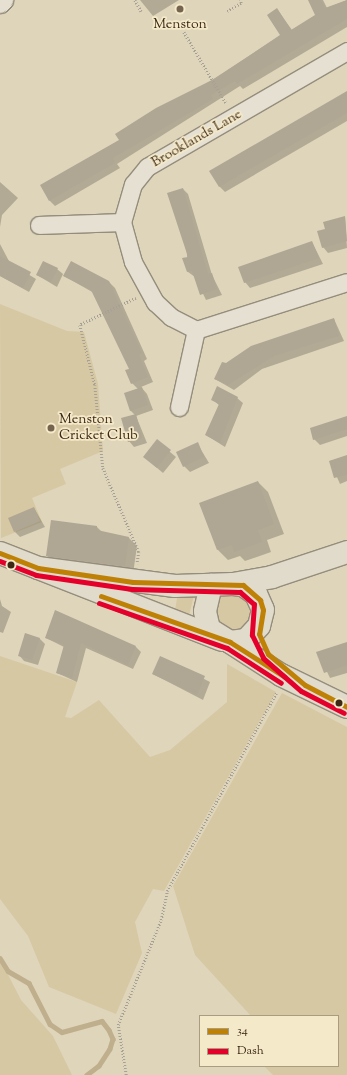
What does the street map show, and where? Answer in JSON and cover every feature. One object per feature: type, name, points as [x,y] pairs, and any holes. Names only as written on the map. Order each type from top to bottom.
[{"type":"main road","points":[[38,568],[133,582],[211,585],[233,584],[300,569],[347,552]]},
{"type":"main road","points":[[0,553],[162,619],[227,641],[246,640],[261,618],[277,588],[300,569]]},
{"type":"main road","points":[[233,584],[252,590],[261,618],[261,641],[268,654],[305,685]]},
{"type":"main road","points":[[211,585],[205,619],[209,629],[274,672],[305,685],[347,706]]},
{"type":"street","points":[[0,4],[4,0]]},
{"type":"street","name":"Brooklands Lane","points":[[122,222],[133,184],[147,167],[347,51]]},
{"type":"street","points":[[39,225],[122,222],[133,262],[149,291],[171,317],[196,330],[347,282]]},
{"type":"street","points":[[179,407],[196,330]]},
{"type":"path","points":[[135,0],[141,11]]},
{"type":"path","points":[[227,11],[239,1]]},
{"type":"path","points":[[184,32],[234,117]]},
{"type":"path","points":[[133,582],[140,552],[103,468],[95,384],[80,325],[149,291]]},
{"type":"path","points":[[126,1075],[118,1025],[161,920],[167,891],[278,690]]},
{"type":"shaded area","name":"Menston Cricket Club","points":[[0,304],[67,331],[84,332],[98,384],[103,451],[60,469],[66,484],[32,498],[42,522],[1,538]]},
{"type":"shaded area","points":[[232,594],[242,597],[248,603],[251,613],[248,623],[242,629],[232,632],[222,629],[216,623],[213,613],[216,603],[222,597]]},
{"type":"shaded area","points":[[194,595],[189,616],[175,611],[177,598]]},
{"type":"shaded area","points":[[0,656],[77,682],[65,717],[71,718],[99,700],[150,757],[170,750],[227,702],[227,664],[276,692],[164,891],[153,889],[135,922],[142,953],[116,1014],[49,987],[28,936],[0,899]]},
{"type":"shaded area","points":[[282,693],[347,727],[347,1075],[273,1075],[265,1067],[339,1067],[339,1015],[250,1015],[195,955],[173,886]]},
{"type":"shaded area","points":[[0,959],[21,1000],[53,1036],[72,1075],[0,1075]]},
{"type":"building","points":[[308,0],[321,0],[325,8],[347,0],[347,19],[237,84],[235,81],[211,95],[213,99],[113,158],[115,163],[49,201],[40,185],[119,140],[115,134],[156,108],[216,78],[280,35],[267,15],[277,8],[291,30],[315,15]]},
{"type":"building","points":[[347,91],[347,113],[219,187],[209,171]]},
{"type":"building","points":[[183,188],[208,274],[212,273],[217,289],[200,295],[192,271],[187,272],[182,258],[188,257],[167,193]]},
{"type":"building","points":[[345,216],[347,241],[322,248],[317,231],[325,229],[323,222]]},
{"type":"building","points":[[312,241],[319,258],[244,283],[238,267]]},
{"type":"building","points":[[0,256],[31,272],[23,288],[0,276]]},
{"type":"building","points":[[43,261],[58,268],[51,282],[36,275]]},
{"type":"building","points":[[71,261],[109,281],[142,353],[139,355],[148,377],[131,384],[125,370],[129,369],[91,290],[63,276]]},
{"type":"building","points":[[334,318],[339,336],[274,356],[228,385],[214,379],[222,362],[226,363],[251,346]]},
{"type":"building","points":[[217,386],[238,397],[220,443],[205,435],[219,404],[211,400]]},
{"type":"building","points":[[142,387],[148,405],[130,411],[124,393]]},
{"type":"building","points":[[136,414],[142,438],[128,442],[121,418]]},
{"type":"building","points":[[347,416],[347,429],[313,440],[310,428]]},
{"type":"building","points":[[157,439],[171,450],[157,468],[143,457]]},
{"type":"building","points":[[198,442],[204,457],[183,467],[176,452]]},
{"type":"building","points":[[347,455],[347,475],[334,478],[329,461]]},
{"type":"building","points":[[258,481],[274,524],[258,530],[262,542],[234,552],[232,545],[217,550],[199,503]]},
{"type":"building","points":[[34,507],[40,521],[14,532],[8,518]]},
{"type":"building","points":[[51,520],[97,526],[97,530],[129,537],[125,566],[46,556]]},
{"type":"building","points":[[55,610],[136,646],[128,665],[81,643],[72,678],[56,673],[64,645],[45,638]]},
{"type":"building","points":[[25,633],[40,638],[32,660],[18,656]]},
{"type":"building","points":[[347,642],[347,665],[324,673],[316,652]]},
{"type":"building","points":[[160,656],[205,676],[197,695],[152,674]]},
{"type":"waterway","points":[[0,958],[8,971],[29,983],[50,1024],[62,1032],[102,1021],[109,1030],[113,1039],[110,1049],[99,1066],[87,1075]]},
{"type":"transit line","name":"34","points":[[0,553],[38,568],[133,582],[243,585],[260,600],[263,610],[259,634],[268,654],[305,685],[347,707]]},
{"type":"transit line","name":"Dash","points":[[0,561],[36,575],[132,589],[240,592],[254,604],[252,635],[263,658],[301,691],[344,713]]},
{"type":"transit line","name":"34","points":[[101,596],[230,642],[285,677]]},
{"type":"transit line","name":"Dash","points":[[99,603],[227,648],[281,683]]},
{"type":"place","name":"Menston","points":[[180,9]]},
{"type":"place","name":"Menston Cricket Club","points":[[51,428]]}]
